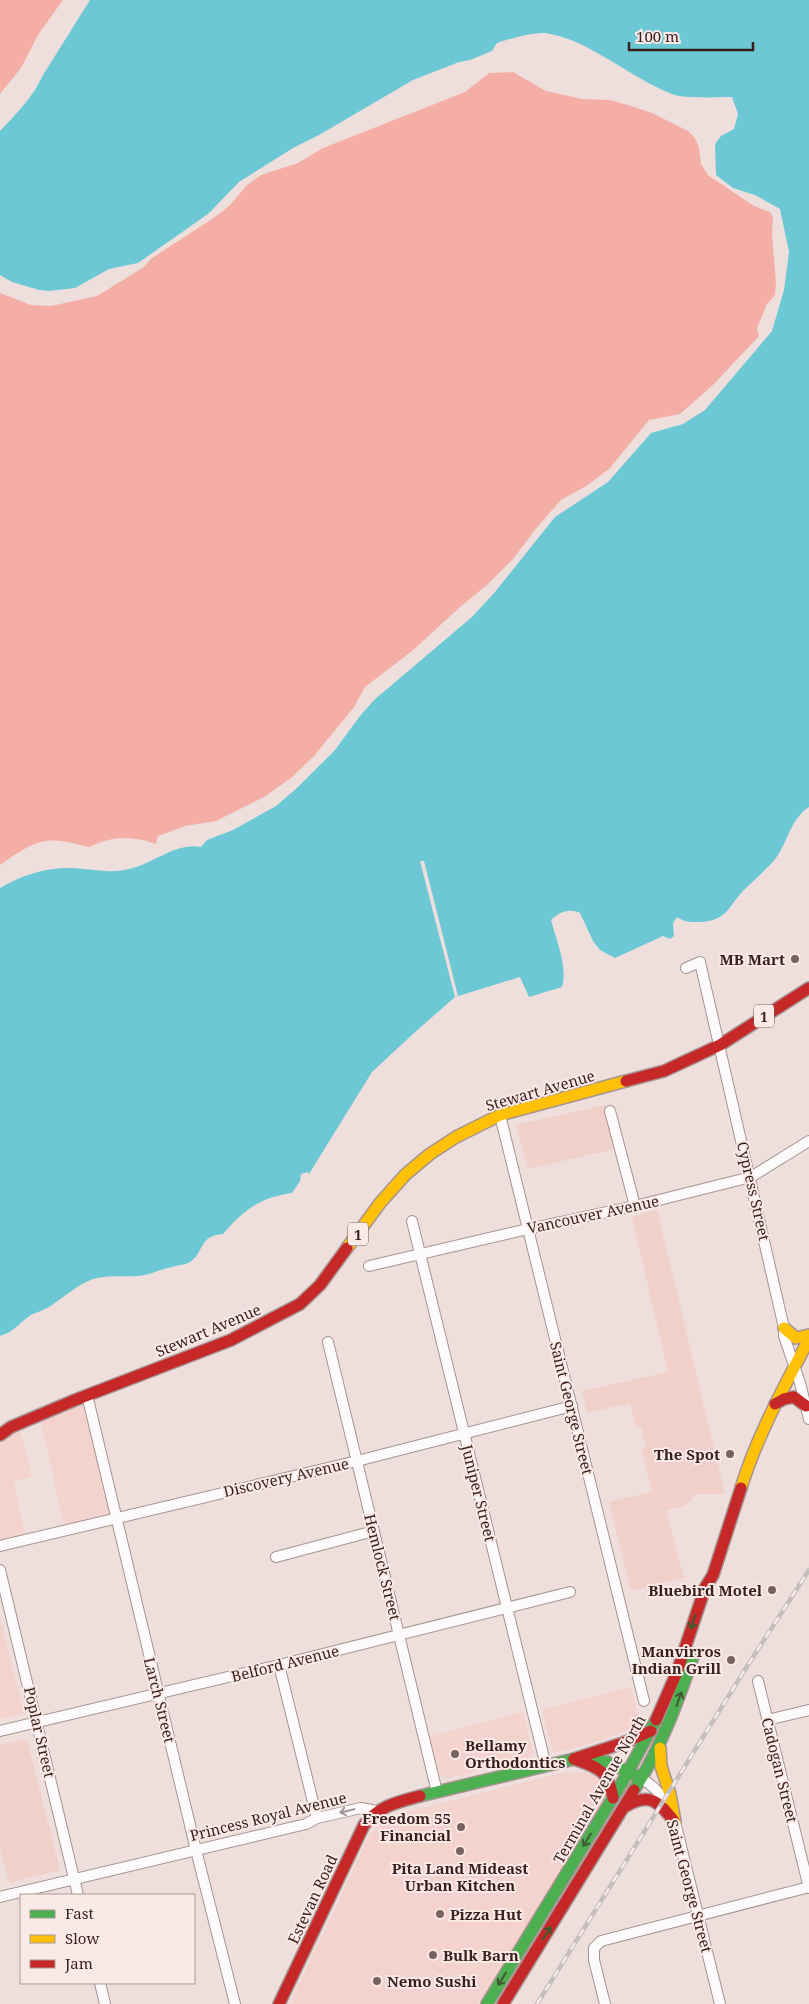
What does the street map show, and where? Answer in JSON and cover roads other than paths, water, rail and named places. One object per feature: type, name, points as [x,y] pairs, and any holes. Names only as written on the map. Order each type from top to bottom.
[{"type":"main road","name":"Stewart Avenue","points":[[0,1435],[11,1427],[87,1395],[231,1340],[300,1304],[320,1285],[380,1203],[406,1174],[456,1136],[500,1115],[664,1071],[720,1045],[809,988]]},
{"type":"main road","points":[[784,1328],[796,1338],[809,1335]]},
{"type":"main road","name":"Terminal Avenue North","points":[[487,2004],[613,1798],[651,1731],[677,1672],[705,1588],[712,1578],[749,1462],[775,1404],[809,1340]]},
{"type":"main road","points":[[775,1404],[784,1399],[794,1397],[806,1406]]},
{"type":"main road","name":"Terminal Avenue North","points":[[504,2004],[625,1807],[660,1744],[693,1657],[713,1592],[712,1578]]},
{"type":"main road","points":[[574,1759],[602,1748],[631,1741],[651,1731]]},
{"type":"main road","points":[[660,1744],[660,1763],[669,1792],[675,1822]]},
{"type":"main road","points":[[574,1759],[599,1768],[604,1772],[610,1782],[613,1798]]},
{"type":"main road","name":"Princess Royal Avenue","points":[[377,1811],[390,1803],[574,1759],[604,1760],[642,1778]]},
{"type":"main road","points":[[625,1807],[638,1798],[655,1800],[675,1822]]},
{"type":"main road","name":"Estevan Road","points":[[279,2004],[364,1825],[377,1811]]},
{"type":"street","name":"Cypress Street","points":[[686,968],[700,962],[751,1177],[784,1328],[785,1341],[809,1419]]},
{"type":"street","points":[[610,1110],[635,1206]]},
{"type":"street","name":"Saint George Street","points":[[500,1115],[644,1700]]},
{"type":"street","name":"Vancouver Avenue","points":[[369,1266],[528,1228],[635,1206],[751,1177],[809,1141]]},
{"type":"street","name":"Juniper Street","points":[[412,1221],[546,1766]]},
{"type":"street","name":"Hemlock Street","points":[[328,1342],[437,1792]]},
{"type":"street","name":"Larch Street","points":[[87,1395],[158,1694],[235,2004]]},
{"type":"street","name":"Discovery Avenue","points":[[0,1546],[357,1461],[572,1406]]},
{"type":"street","points":[[276,1557],[374,1531]]},
{"type":"street","name":"Poplar Street","points":[[0,1570],[78,1894]]},
{"type":"street","name":"Belford Avenue","points":[[0,1732],[570,1592]]},
{"type":"street","points":[[279,1665],[317,1818]]},
{"type":"street","name":"Cadogan Street","points":[[758,1681],[809,1888]]},
{"type":"street","points":[[767,1720],[809,1710]]},
{"type":"street","name":"Saint George Street","points":[[642,1778],[664,1799],[675,1822],[720,2004]]},
{"type":"street","name":"Princess Royal Avenue","points":[[0,1897],[306,1824],[317,1818],[361,1808],[377,1811]]},
{"type":"street","points":[[605,2004],[594,1960],[594,1948],[601,1942],[699,1915],[809,1888]]},
{"type":"street","points":[[100,1984],[105,2004]]},
{"type":"water","points":[[90,0],[809,0],[809,807],[794,823],[782,849],[775,859],[722,916],[709,921],[699,922],[690,922],[677,917],[673,923],[674,936],[670,939],[663,936],[615,958],[600,950],[593,941],[580,913],[568,911],[557,915],[551,920],[564,970],[562,987],[529,997],[520,977],[455,997],[372,1072],[309,1174],[308,1172],[301,1174],[300,1181],[292,1193],[262,1201],[253,1206],[223,1234],[209,1238],[195,1258],[188,1263],[143,1275],[99,1278],[87,1281],[49,1307],[31,1315],[12,1330],[0,1336],[0,888],[17,879],[44,870],[72,868],[115,871],[129,869],[174,850],[192,846],[201,847],[207,840],[233,830],[276,806],[335,750],[374,700],[472,617],[495,592],[555,517],[608,482],[651,433],[683,424],[705,410],[772,331],[784,290],[789,252],[780,209],[755,195],[733,188],[716,175],[715,144],[721,136],[734,129],[738,114],[732,97],[677,96],[641,79],[578,43],[540,33],[497,43],[492,51],[413,80],[319,135],[293,148],[239,182],[208,214],[138,263],[109,269],[75,288],[49,291],[12,282],[0,275],[0,131],[34,91]]},
{"type":"railway","points":[[537,2004],[809,1570]]},
{"type":"place","name":"MB Mart","points":[[795,959]]},
{"type":"place","name":"The Spot","points":[[730,1454]]},
{"type":"place","name":"Bluebird Motel","points":[[772,1590]]},
{"type":"place","name":"Manvirros Indian Grill","points":[[731,1660]]},
{"type":"place","name":"Bellamy Orthodontics","points":[[455,1754]]},
{"type":"place","name":"Freedom 55 Financial","points":[[461,1827]]},
{"type":"place","name":"Pita Land Mideast Urban Kitchen","points":[[460,1851]]},
{"type":"place","name":"Pizza Hut","points":[[440,1914]]},
{"type":"place","name":"Bulk Barn","points":[[433,1955]]},
{"type":"place","name":"Nemo Sushi","points":[[377,1981]]}]
